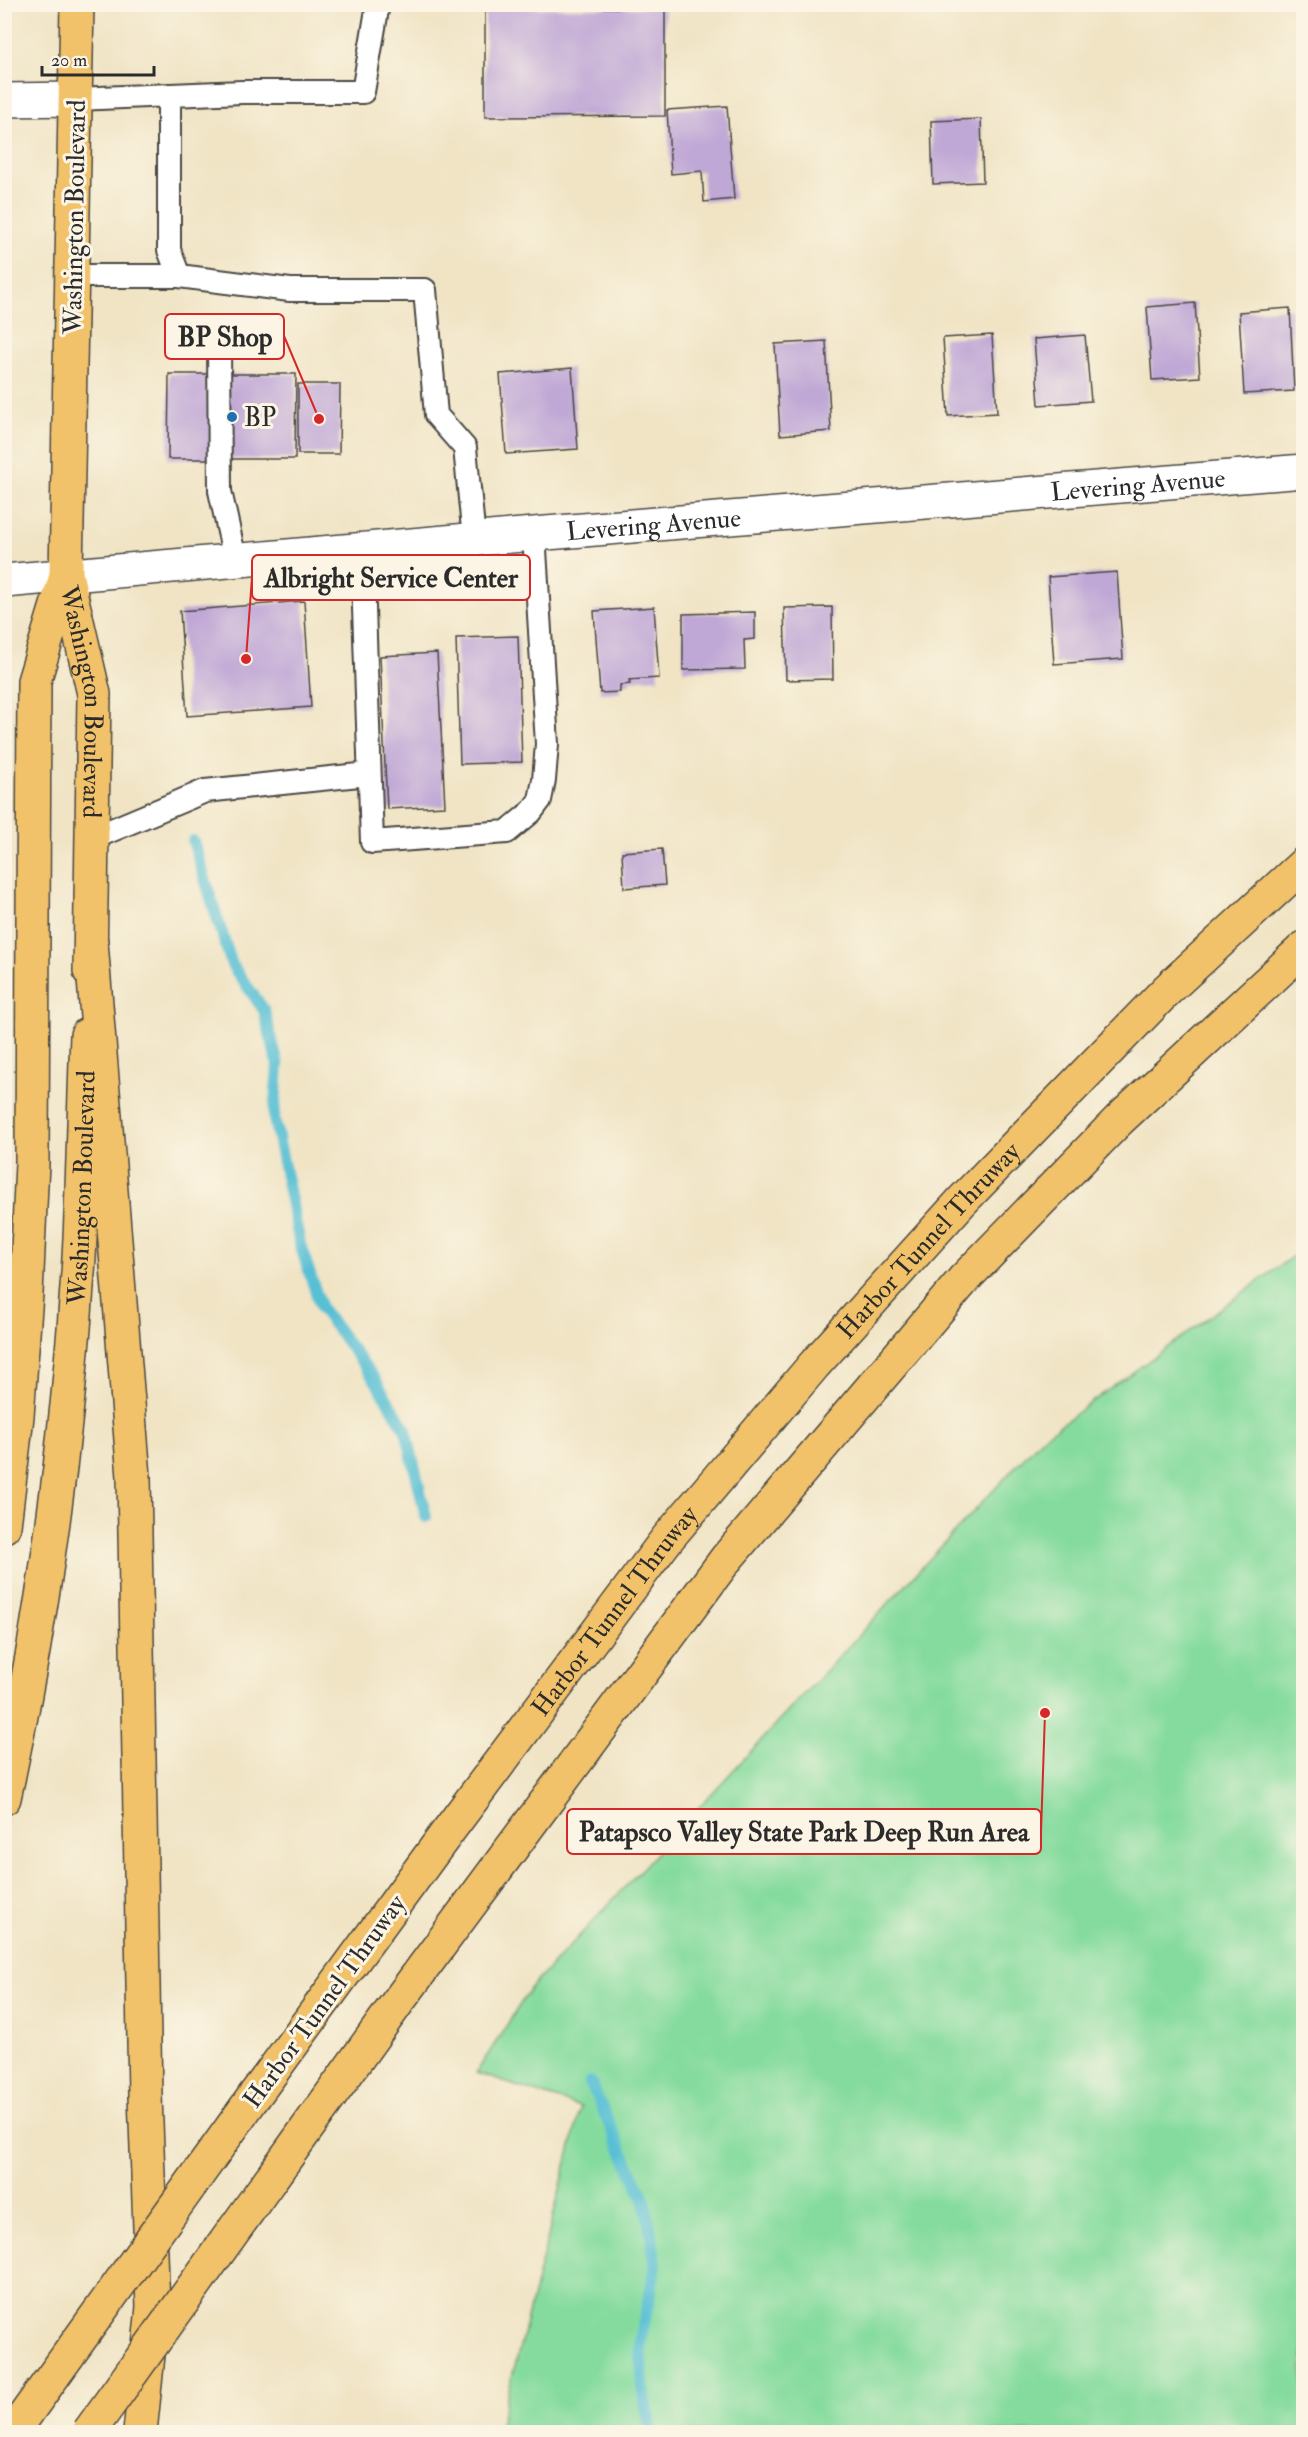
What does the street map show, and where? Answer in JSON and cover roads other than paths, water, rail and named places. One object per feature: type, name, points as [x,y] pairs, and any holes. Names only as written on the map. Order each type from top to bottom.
[{"type":"main road","name":"Washington Boulevard","points":[[4,1798],[35,1642],[53,1523],[66,1412],[79,1259],[91,942],[94,694],[66,574],[77,4]]},
{"type":"main road","name":"Washington Boulevard","points":[[4,1527],[17,1416],[32,1163],[34,681],[66,574]]},
{"type":"main road","name":"Harbor Tunnel Thruway","points":[[13,2433],[255,2095],[449,1830],[667,1539],[800,1382],[962,1201],[1167,990],[1304,864]]},
{"type":"main road","points":[[91,942],[134,1477],[144,2084],[153,2307],[140,2433]]},
{"type":"main road","name":"Harbor Tunnel Thruway","points":[[89,2433],[418,1975],[733,1550],[965,1278],[1119,1120],[1304,948]]},
{"type":"street","points":[[4,100],[76,99]]},
{"type":"street","name":"Levering Avenue","points":[[4,581],[235,559],[1304,471]]},
{"type":"lane","points":[[76,99],[242,92],[363,93],[378,4]]},
{"type":"lane","points":[[170,95],[169,250],[179,276]]},
{"type":"lane","points":[[72,276],[179,276],[290,290],[425,290],[436,415],[465,448],[474,539]]},
{"type":"lane","points":[[219,342],[220,491],[235,559]]},
{"type":"lane","points":[[362,549],[372,842],[507,832],[531,812],[540,800],[544,780],[547,744],[534,534]]},
{"type":"lane","points":[[93,838],[205,791],[369,774]]},
{"type":"waterway","points":[[193,841],[232,965],[264,1010],[278,1065],[274,1118],[300,1244],[321,1308],[374,1378],[406,1430],[426,1517]]},
{"type":"waterway","points":[[590,2082],[645,2201],[656,2264],[640,2343],[644,2398],[652,2432]]},
{"type":"place","name":"BP","points":[[232,417]]},
{"type":"place","name":"BP Shop","points":[[319,419]]},
{"type":"place","name":"Albright Service Center","points":[[246,659]]},
{"type":"place","name":"Patapsco Valley State Park Deep Run Area","points":[[1045,1713]]}]
